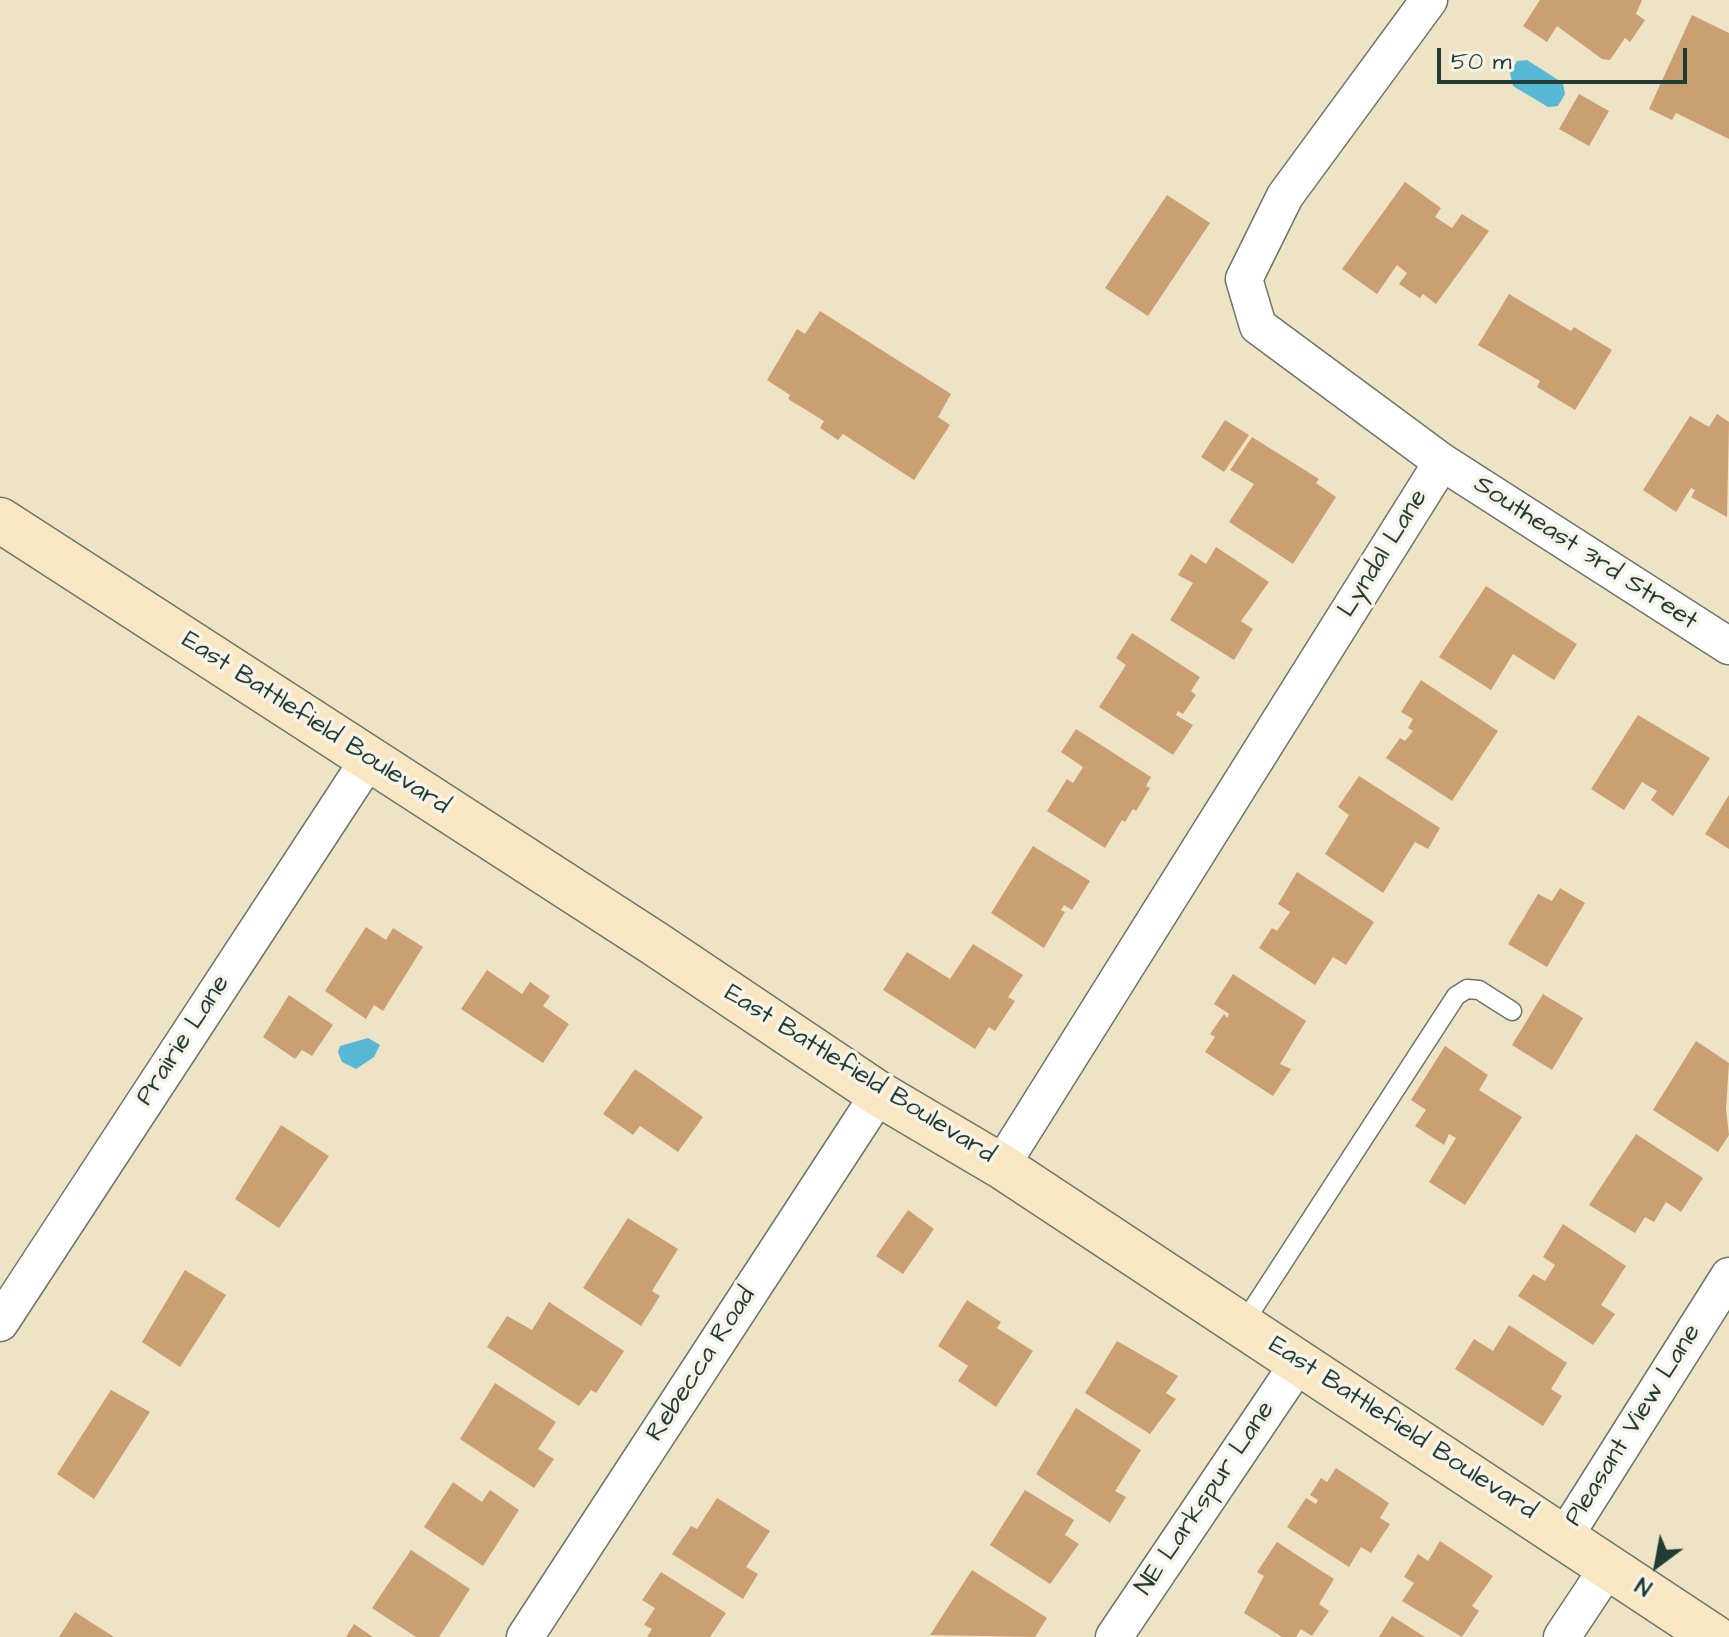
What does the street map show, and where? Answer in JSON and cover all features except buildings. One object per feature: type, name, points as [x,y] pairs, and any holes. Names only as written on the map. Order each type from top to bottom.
[{"type":"street","name":"Lyndal Lane","points":[[1001,1166],[1442,462],[1258,326],[1244,279],[1285,196],[1429,0]]},
{"type":"street","name":"Southeast 3rd Street","points":[[1442,462],[1729,646]]},
{"type":"street","name":"East Battlefield Boulevard","points":[[0,520],[879,1094],[1001,1166],[1714,1637]]},
{"type":"street","name":"Prairie Lane","points":[[0,1323],[369,759]]},
{"type":"street","name":"Rebecca Road","points":[[525,1637],[879,1094]]},
{"type":"street","name":"Pleasant View Lane","points":[[1565,1536],[1729,1276]]},
{"type":"street","name":"NE Larkspur Lane","points":[[1114,1637],[1300,1361]]},
{"type":"street","points":[[1562,1637],[1609,1566]]},
{"type":"lane","points":[[1243,1324],[1456,996],[1467,989],[1479,990],[1512,1011]]},
{"type":"water","points":[[1527,60],[1563,83],[1565,94],[1558,106],[1548,107],[1513,86],[1510,73],[1517,61]]},
{"type":"water","points":[[368,1038],[380,1045],[374,1057],[356,1069],[342,1062],[338,1052],[340,1046]]}]
